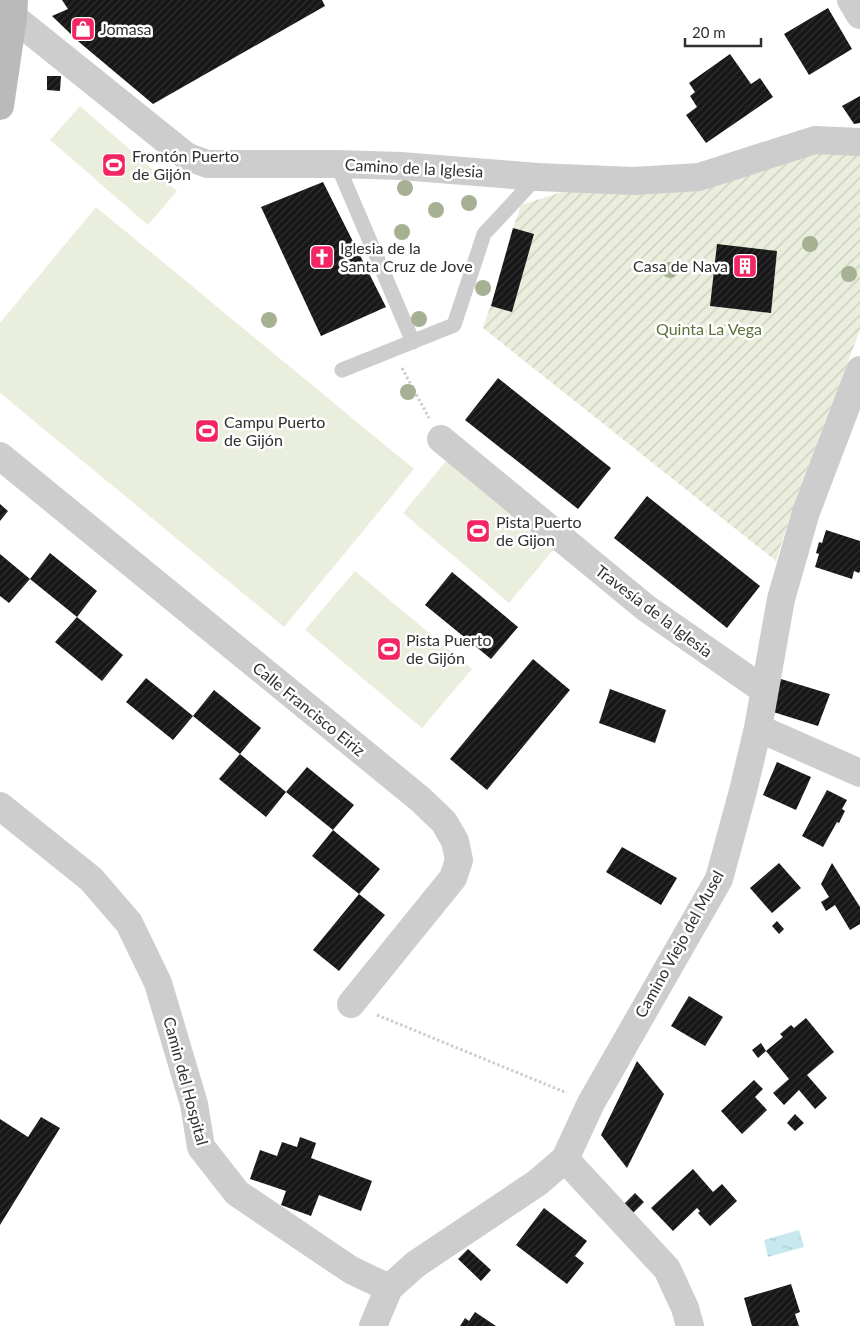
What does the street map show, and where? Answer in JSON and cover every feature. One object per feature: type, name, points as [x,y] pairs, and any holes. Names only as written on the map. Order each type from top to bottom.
[{"type":"street","points":[[851,0],[860,15]]},
{"type":"street","points":[[0,106],[13,8]]},
{"type":"street","name":"Camino de la Iglesia","points":[[13,8],[186,156],[207,164],[401,166],[537,177],[632,180],[699,177],[815,140],[860,142]]},
{"type":"street","name":"Camino Viejo del Musel","points":[[565,1159],[591,1103],[718,879],[743,791],[758,728],[781,599],[806,512],[860,370]]},
{"type":"street","name":"Travesía de la Iglesia","points":[[441,439],[646,608],[764,690]]},
{"type":"street","name":"Calle Francisco Eiriz","points":[[0,456],[420,799],[444,822],[455,841],[460,860],[453,878],[351,1004]]},
{"type":"street","points":[[758,728],[860,773]]},
{"type":"street","name":"Camin del Hospital","points":[[0,806],[91,879],[130,923],[158,983],[194,1104],[201,1146],[237,1193],[351,1270],[390,1288]]},
{"type":"street","points":[[373,1326],[390,1288],[416,1264],[537,1183],[565,1159],[667,1269],[685,1308],[690,1326]]},
{"type":"lane","points":[[337,164],[413,342]]},
{"type":"lane","points":[[342,370],[454,325],[484,234],[537,177]]},
{"type":"path","points":[[392,350],[441,439]]},
{"type":"path","points":[[351,1004],[591,1103]]},
{"type":"green space","name":"Frontón Puerto de Gijón","points":[[80,106],[177,191],[148,225],[50,140]]},
{"type":"green space","name":"Quinta La Vega","points":[[820,150],[860,154],[860,330],[793,507],[776,561],[483,328],[521,205],[568,190]]},
{"type":"green space","name":"Campu Puerto de Gijón","points":[[96,207],[414,469],[284,627],[0,393],[0,323]]},
{"type":"green space","name":"Pista Puerto de Gijon","points":[[447,460],[554,549],[509,603],[403,513]]},
{"type":"green space","name":"Pista Puerto de Gijón","points":[[355,571],[472,669],[422,728],[305,630]]},
{"type":"water","points":[[799,1230],[804,1247],[768,1257],[764,1240]]},
{"type":"building","points":[[62,0],[322,0],[325,6],[153,104],[79,42],[52,16],[68,9]]},
{"type":"building","points":[[828,8],[852,49],[809,75],[784,34]]},
{"type":"building","points":[[730,54],[751,84],[760,78],[773,97],[706,143],[686,115],[697,107],[690,96],[695,92],[689,83]]},
{"type":"building","points":[[47,76],[61,76],[60,91],[47,90]]},
{"type":"building","points":[[860,96],[860,123],[854,124],[842,106]]},
{"type":"building","name":"Iglesia de la Santa Cruz de Jove","points":[[323,182],[386,307],[321,336],[261,207]]},
{"type":"building","points":[[513,228],[534,234],[512,312],[491,306]]},
{"type":"building","name":"Casa de Nava","points":[[717,244],[777,251],[771,313],[710,306]]},
{"type":"building","points":[[498,378],[611,468],[578,509],[465,420]]},
{"type":"building","points":[[647,496],[760,586],[727,628],[614,538]]},
{"type":"building","points":[[0,504],[8,511],[0,521]]},
{"type":"building","points":[[826,530],[860,541],[860,571],[859,573],[854,571],[852,579],[815,567],[819,554],[816,553],[819,542],[822,543]]},
{"type":"building","points":[[50,553],[97,591],[77,617],[30,579]]},
{"type":"building","points":[[0,554],[30,579],[9,603],[0,596]]},
{"type":"building","points":[[452,572],[518,627],[491,659],[425,605]]},
{"type":"building","points":[[77,617],[123,655],[102,681],[55,642]]},
{"type":"building","points":[[533,659],[570,690],[487,790],[450,759]]},
{"type":"building","points":[[146,678],[193,716],[173,740],[126,702]]},
{"type":"building","points":[[781,679],[830,694],[818,726],[770,711]]},
{"type":"building","points":[[610,689],[666,710],[655,743],[599,723]]},
{"type":"building","points":[[214,690],[261,728],[240,754],[193,716]]},
{"type":"building","points":[[240,754],[286,792],[266,817],[219,779]]},
{"type":"building","points":[[777,762],[811,777],[796,810],[763,795]]},
{"type":"building","points":[[307,767],[354,805],[333,830],[286,792]]},
{"type":"building","points":[[827,790],[847,800],[842,809],[845,811],[839,823],[837,822],[823,847],[802,836]]},
{"type":"building","points":[[333,830],[380,869],[359,894],[312,856]]},
{"type":"building","points":[[622,847],[677,878],[661,905],[606,872]]},
{"type":"building","points":[[779,863],[801,888],[772,913],[750,888]]},
{"type":"building","points":[[832,863],[860,907],[860,924],[850,930],[835,905],[826,911],[821,902],[829,897],[821,884]]},
{"type":"building","points":[[359,894],[385,915],[339,971],[313,950]]},
{"type":"building","points":[[777,921],[784,929],[779,934],[772,926]]},
{"type":"building","points":[[689,996],[723,1017],[705,1046],[671,1026]]},
{"type":"building","points":[[806,1018],[834,1052],[807,1075],[827,1098],[815,1109],[799,1090],[784,1105],[773,1093],[789,1079],[766,1051],[783,1037],[780,1034],[791,1025],[794,1028]]},
{"type":"building","points":[[761,1043],[766,1051],[758,1058],[752,1050]]},
{"type":"building","points":[[637,1061],[664,1094],[627,1168],[601,1135]]},
{"type":"building","points":[[754,1080],[763,1089],[755,1097],[767,1110],[742,1134],[721,1111]]},
{"type":"building","points":[[795,1114],[804,1123],[795,1131],[787,1123]]},
{"type":"building","points":[[41,1117],[60,1128],[0,1225],[0,1119],[28,1137]]},
{"type":"building","points":[[300,1137],[316,1143],[311,1158],[372,1181],[361,1211],[319,1195],[311,1216],[281,1205],[286,1191],[250,1179],[260,1150],[277,1156],[282,1142],[297,1147]]},
{"type":"building","points":[[693,1169],[713,1192],[722,1184],[737,1201],[710,1226],[698,1213],[700,1211],[697,1208],[673,1231],[651,1208]]},
{"type":"building","points":[[635,1193],[644,1202],[632,1214],[623,1205]]},
{"type":"building","points":[[544,1208],[587,1241],[575,1256],[584,1263],[567,1284],[516,1245]]},
{"type":"building","points":[[468,1249],[491,1270],[481,1281],[458,1259]]},
{"type":"building","points":[[791,1284],[800,1312],[795,1314],[799,1326],[752,1326],[744,1298]]},
{"type":"building","points":[[475,1312],[496,1326],[460,1326],[465,1318],[469,1321]]},
{"type":"place","name":"Jomasa","points":[[83,29]]},
{"type":"place","name":"Frontón Puerto de Gijón","points":[[114,165]]},
{"type":"place","name":"Iglesia de la Santa Cruz de Jove","points":[[322,257]]},
{"type":"place","name":"Casa de Nava","points":[[745,266]]},
{"type":"place","name":"Campu Puerto de Gijón","points":[[207,431]]},
{"type":"place","name":"Pista Puerto de Gijon","points":[[478,531]]},
{"type":"place","name":"Pista Puerto de Gijón","points":[[389,649]]}]
